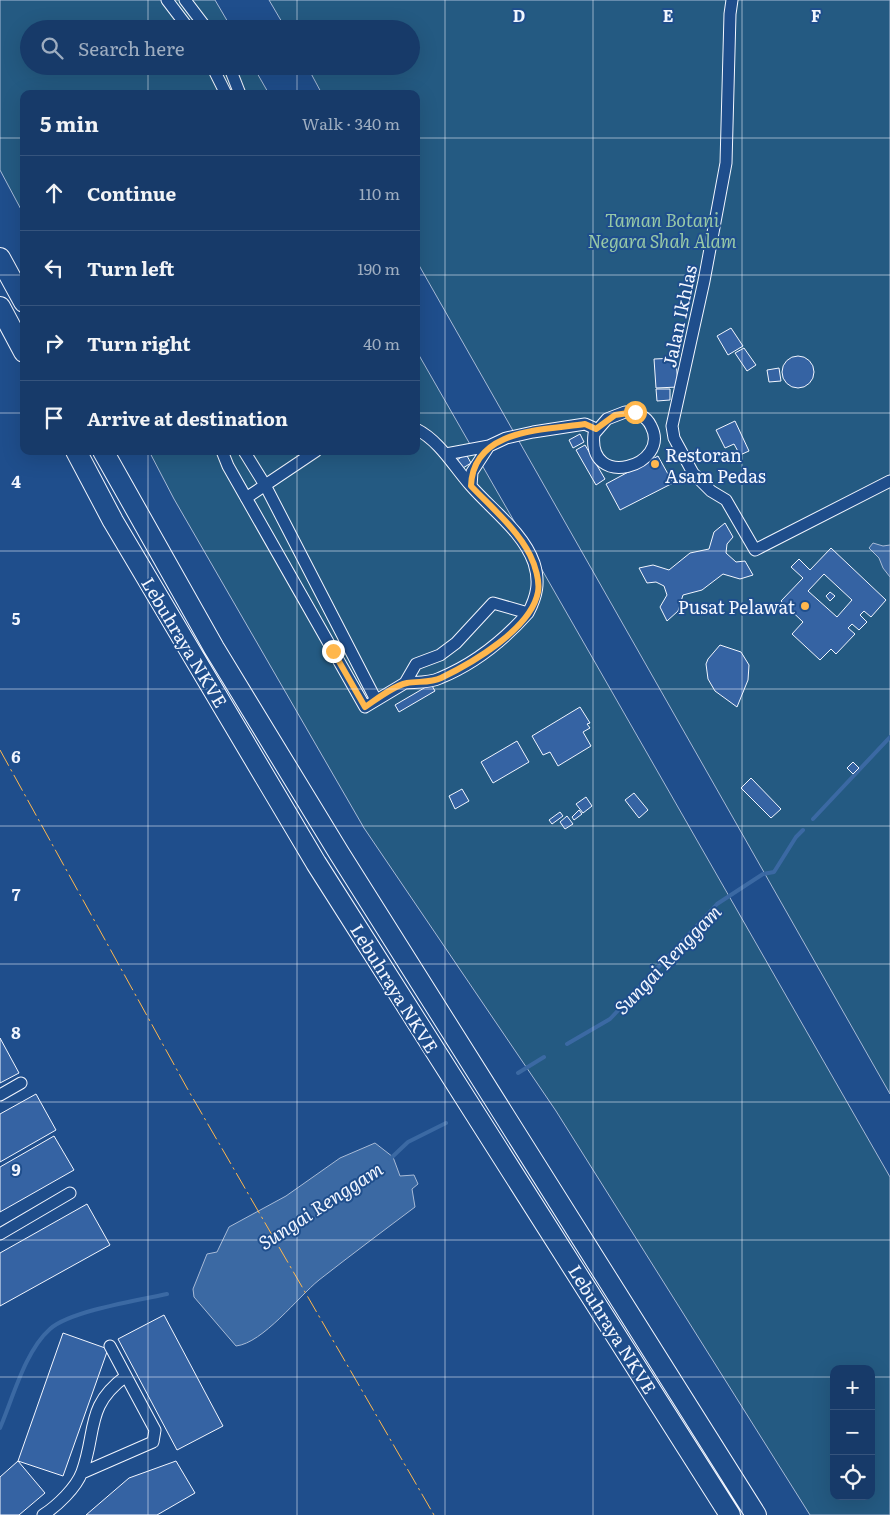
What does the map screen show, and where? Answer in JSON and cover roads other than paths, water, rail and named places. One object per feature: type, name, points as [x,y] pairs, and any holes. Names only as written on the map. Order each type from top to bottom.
[{"type":"highway","points":[[0,258],[20,295]]},
{"type":"highway","points":[[0,307],[20,344]]},
{"type":"highway","name":"Lebuhraya NKVE","points":[[78,455],[113,521],[316,863],[730,1515]]},
{"type":"highway","name":"Lebuhraya NKVE","points":[[105,455],[214,648],[339,853],[756,1515]]},
{"type":"street","points":[[166,0],[182,20]]},
{"type":"street","points":[[185,0],[200,20]]},
{"type":"street","name":"Jalan Ikhlas","points":[[672,426],[704,281],[726,163],[732,0]]},
{"type":"street","points":[[216,75],[224,90]]},
{"type":"street","points":[[233,75],[238,90]]},
{"type":"street","points":[[625,412],[635,412],[643,416],[653,430],[654,446],[648,455],[633,466],[612,468],[598,458],[593,442],[596,429],[607,419],[625,412]]},
{"type":"street","points":[[446,454],[489,446],[506,438],[533,432],[585,424],[596,429]]},
{"type":"street","points":[[653,430],[672,426],[674,438],[693,473],[711,491],[726,500],[755,550],[890,482]]},
{"type":"street","points":[[224,455],[246,498],[365,707],[405,683],[439,679],[475,659],[501,641],[528,613],[538,592],[534,563],[523,545],[501,517],[471,486],[446,454],[420,431]]},
{"type":"street","points":[[471,486],[472,472],[489,446]]},
{"type":"street","points":[[246,455],[265,485],[376,700]]},
{"type":"street","points":[[246,498],[310,455]]},
{"type":"street","points":[[405,683],[416,664],[440,655],[448,649],[493,604],[528,613]]},
{"type":"street","points":[[0,1095],[21,1083]]},
{"type":"street","points":[[0,1234],[70,1193]]},
{"type":"street","points":[[82,1473],[153,1442],[155,1430],[110,1346]]},
{"type":"street","points":[[43,1515],[63,1498],[82,1473],[94,1414],[106,1393],[126,1376]]},
{"type":"water","points":[[873,543],[883,546],[890,545],[890,577],[883,568],[879,558],[869,548]]},
{"type":"water","points":[[375,1143],[393,1157],[400,1176],[414,1175],[418,1184],[412,1189],[415,1207],[319,1280],[269,1328],[246,1343],[236,1346],[194,1297],[193,1289],[207,1254],[217,1252],[229,1227],[286,1196],[340,1158]]},
{"type":"waterway","name":"Sungai Renggam","points":[[813,819],[890,737]]},
{"type":"waterway","name":"Sungai Renggam","points":[[567,1044],[610,1019],[717,904],[763,874],[774,872],[796,837],[803,830]]},
{"type":"waterway","name":"Sungai Renggam","points":[[518,1073],[544,1057]]},
{"type":"waterway","name":"Sungai Renggam","points":[[390,1159],[408,1142],[446,1123]]},
{"type":"waterway","name":"Sungai Renggam","points":[[0,1428],[20,1376],[33,1350],[50,1329],[73,1317],[88,1312],[167,1294]]},
{"type":"place","name":"Restoran Asam Pedas","points":[[655,464]]},
{"type":"place","name":"Pusat Pelawat","points":[[805,606]]},
{"type":"park label","name":"Taman Botani Negara Shah Alam","points":[[662,229]]}]
